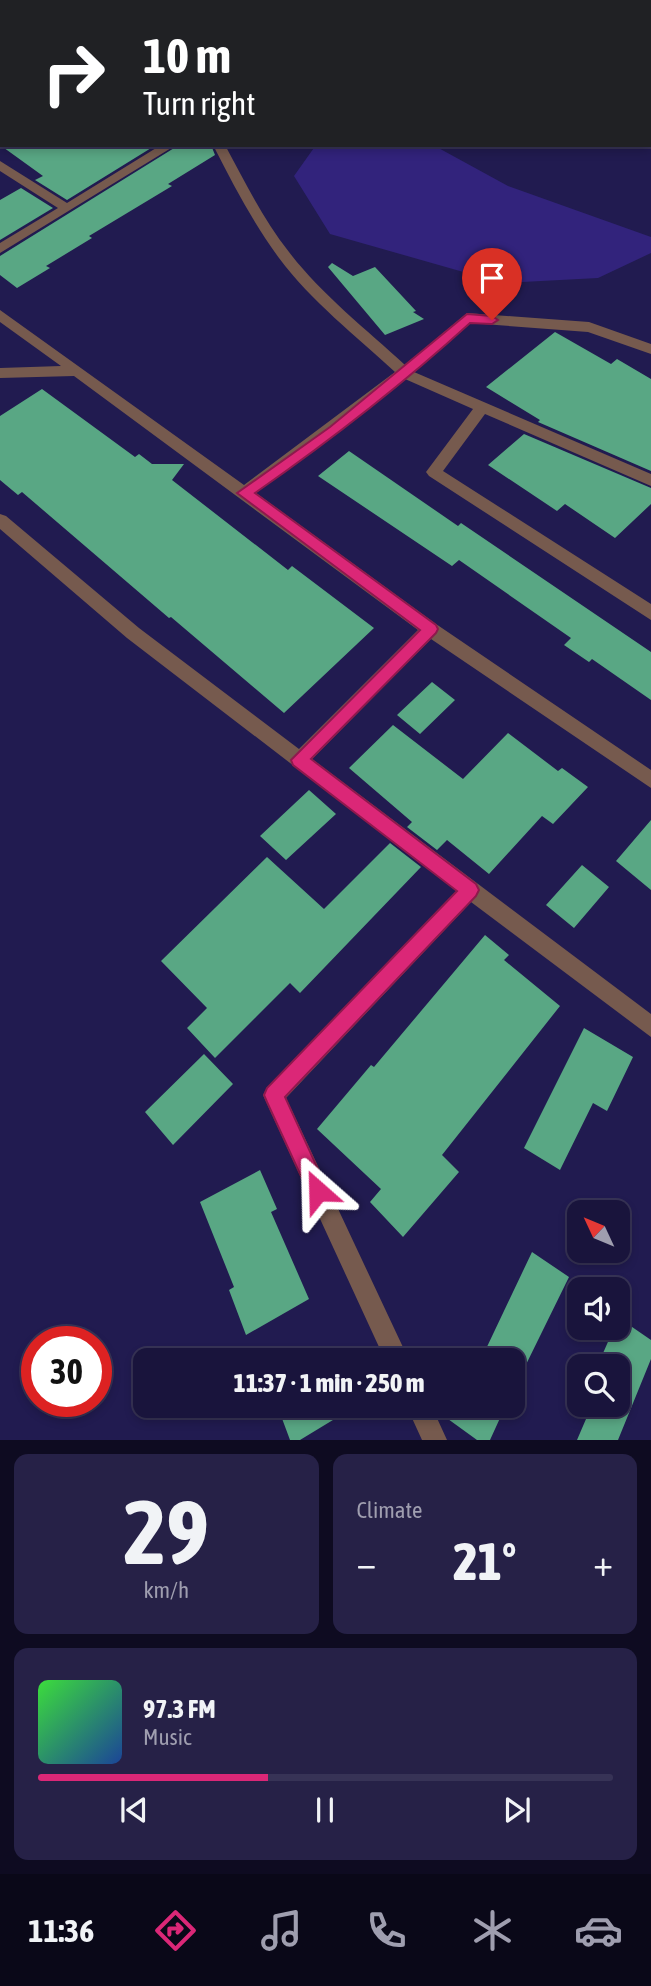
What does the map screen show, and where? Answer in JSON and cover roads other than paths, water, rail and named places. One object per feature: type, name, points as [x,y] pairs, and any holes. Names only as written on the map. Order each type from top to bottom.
[{"type":"street","points":[[0,249],[167,147]]},
{"type":"street","points":[[220,147],[251,205],[284,255],[311,286],[406,374],[651,480]]},
{"type":"street","points":[[0,165],[66,208]]},
{"type":"street","points":[[0,315],[430,629],[651,780]]},
{"type":"street","points":[[244,493],[335,430],[406,374],[467,318],[589,327],[651,349]]},
{"type":"street","points":[[0,373],[78,371]]},
{"type":"street","points":[[482,407],[434,472],[651,613]]},
{"type":"street","points":[[0,520],[134,633],[651,1027]]},
{"type":"street","points":[[299,760],[430,629]]},
{"type":"street","points":[[391,1348],[274,1095],[470,890]]},
{"type":"street","points":[[424,1418],[435,1440]]}]
